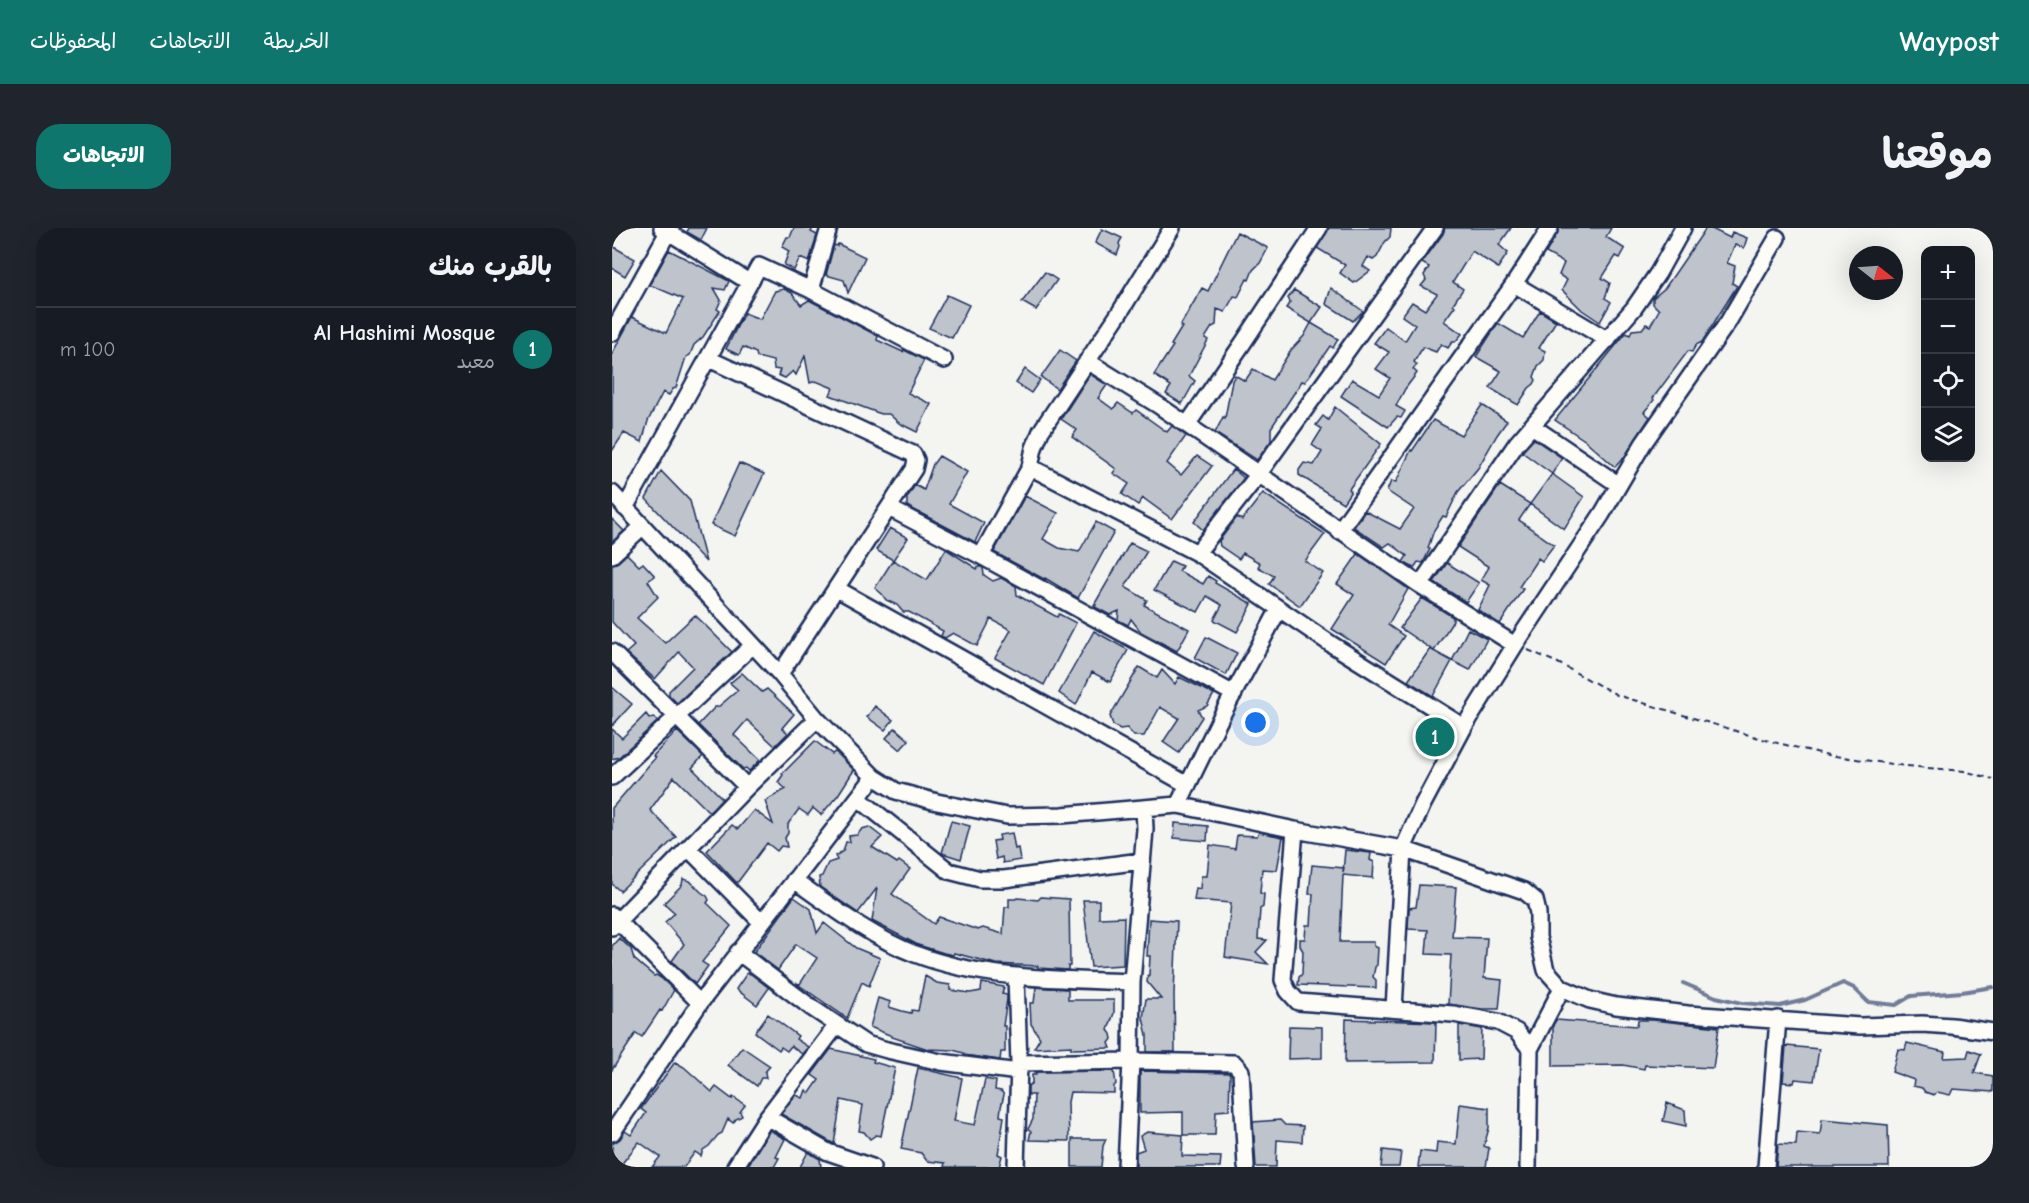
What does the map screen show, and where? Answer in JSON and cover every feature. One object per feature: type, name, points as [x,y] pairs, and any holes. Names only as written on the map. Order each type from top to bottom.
[{"type":"street","points":[[811,290],[829,228]]},
{"type":"street","points":[[981,556],[1030,467],[1041,431],[1120,312],[1172,228]]},
{"type":"street","points":[[1187,425],[1319,228]]},
{"type":"street","points":[[1197,553],[1258,475],[1435,228]]},
{"type":"street","points":[[1339,531],[1514,284],[1550,228]]},
{"type":"street","points":[[1420,585],[1517,443],[1634,308],[1658,273],[1683,228]]},
{"type":"street","points":[[612,333],[665,230],[749,282]]},
{"type":"street","points":[[1394,1009],[1403,849],[1423,804],[1464,728],[1515,645],[1602,514],[1643,444],[1728,322],[1777,238]]},
{"type":"street","points":[[625,508],[759,266],[811,290],[944,360]]},
{"type":"street","points":[[1514,284],[1608,340]]},
{"type":"street","points":[[709,358],[913,454],[916,460],[914,469],[780,674]]},
{"type":"street","points":[[1086,361],[1158,405],[1339,531],[1515,645]]},
{"type":"street","points":[[1532,426],[1619,485]]},
{"type":"street","points":[[1030,467],[1197,553],[1279,609],[1464,728]]},
{"type":"street","points":[[612,493],[780,674],[817,719],[874,777],[896,791],[922,799],[1007,816],[1062,815],[1178,805],[1295,830],[1403,849],[1524,891],[1535,900],[1538,913],[1538,937],[1546,970],[1562,988],[1616,1006],[1688,1014],[1860,1026],[1922,1024],[1993,1032]]},
{"type":"street","points":[[889,508],[1234,694]]},
{"type":"street","points":[[612,555],[643,526]]},
{"type":"street","points":[[837,589],[1188,785]]},
{"type":"street","points":[[1178,805],[1279,609]]},
{"type":"street","points":[[612,777],[675,715],[753,645]]},
{"type":"street","points":[[612,652],[747,787]]},
{"type":"street","points":[[700,1003],[614,921],[689,849],[747,787],[817,719]]},
{"type":"street","points":[[612,1133],[700,1003],[874,777]]},
{"type":"street","points":[[858,798],[949,871],[980,879],[1004,879],[1141,861]]},
{"type":"street","points":[[1126,1167],[1132,982],[1145,829],[1144,808]]},
{"type":"street","points":[[1295,830],[1283,980],[1288,991],[1298,1002],[1453,1014],[1498,1022],[1517,1032],[1530,1049]]},
{"type":"street","points":[[689,849],[761,922]]},
{"type":"street","points":[[794,880],[853,921],[913,953],[970,970],[1016,977],[1132,982]]},
{"type":"street","points":[[738,952],[837,1025],[866,1044],[887,1050],[950,1063],[1019,1067],[1131,1061],[1234,1063],[1241,1071],[1246,1167]]},
{"type":"street","points":[[1016,977],[1019,1067],[1016,1167]]},
{"type":"street","points":[[1528,1167],[1530,1049],[1562,988]]},
{"type":"street","points":[[1767,1167],[1778,1019]]},
{"type":"street","points":[[735,1167],[766,1117],[837,1025]]},
{"type":"street","points":[[766,1117],[828,1152],[872,1167]]},
{"type":"path","points":[[1515,645],[1558,663],[1617,695],[1768,741],[1828,755],[1906,766],[1964,771],[1993,779]]},
{"type":"building","points":[[689,228],[707,228],[701,240],[687,232]]},
{"type":"building","points":[[794,228],[813,228],[811,232],[817,235],[809,262],[800,258],[794,270],[784,265],[789,251],[782,247]]},
{"type":"building","points":[[1329,228],[1391,228],[1390,237],[1377,257],[1373,260],[1368,257],[1363,266],[1370,271],[1354,283],[1340,273],[1345,265],[1317,248]]},
{"type":"building","points":[[1445,228],[1511,228],[1499,245],[1508,253],[1498,268],[1472,251],[1453,282],[1463,289],[1453,304],[1455,306],[1444,321],[1462,334],[1448,348],[1441,344],[1436,352],[1423,347],[1414,362],[1417,365],[1413,369],[1417,373],[1396,406],[1405,411],[1401,418],[1397,417],[1388,427],[1341,396],[1352,379],[1379,395],[1390,378],[1376,369],[1389,352],[1374,343],[1386,327],[1405,341],[1415,325],[1402,316],[1412,302],[1425,310],[1437,294],[1421,286],[1426,280],[1424,275],[1429,267],[1422,263]]},
{"type":"building","points":[[1560,228],[1611,228],[1606,237],[1625,249],[1620,258],[1616,256],[1602,278],[1610,283],[1605,298],[1611,302],[1600,322],[1582,310],[1562,290],[1567,280],[1559,275],[1564,263],[1546,253]]},
{"type":"building","points":[[1706,228],[1730,238],[1732,232],[1747,238],[1744,248],[1735,245],[1727,263],[1735,266],[1732,283],[1737,286],[1702,342],[1696,345],[1692,352],[1688,351],[1653,398],[1654,400],[1644,412],[1650,417],[1625,456],[1615,467],[1586,441],[1555,420],[1626,333],[1630,335],[1632,330],[1642,329],[1646,324],[1650,326],[1659,310],[1653,304],[1653,298],[1665,288]]},
{"type":"building","points":[[1102,229],[1122,238],[1117,255],[1095,243]]},
{"type":"building","points":[[1237,232],[1268,248],[1238,297],[1234,296],[1225,312],[1217,309],[1216,325],[1205,338],[1208,340],[1189,376],[1195,381],[1182,404],[1166,394],[1171,386],[1154,375],[1173,346],[1171,345],[1182,327],[1180,326],[1202,288],[1208,291]]},
{"type":"building","points":[[838,244],[865,257],[848,293],[844,280],[826,275],[834,245]]},
{"type":"building","points":[[612,246],[635,259],[625,276],[612,268]]},
{"type":"building","points":[[669,250],[729,281],[725,290],[714,288],[721,300],[717,309],[720,311],[703,337],[694,345],[690,355],[686,357],[676,388],[669,395],[663,392],[648,421],[642,442],[624,433],[612,451],[612,354],[632,317],[666,333],[683,299],[650,285]]},
{"type":"building","points":[[1045,272],[1057,280],[1036,310],[1022,302]]},
{"type":"building","points":[[1331,288],[1363,311],[1353,321],[1326,304]]},
{"type":"building","points":[[784,289],[792,293],[801,305],[809,300],[878,336],[877,340],[924,360],[908,393],[931,404],[917,432],[899,423],[889,414],[881,414],[830,395],[833,388],[816,381],[810,383],[805,356],[796,375],[793,371],[785,378],[778,375],[780,370],[774,369],[773,361],[757,357],[756,353],[743,347],[739,355],[726,349],[744,313],[760,319],[775,291]]},
{"type":"building","points":[[1294,290],[1322,307],[1311,323],[1286,308],[1290,302],[1288,298]]},
{"type":"building","points":[[947,295],[969,305],[952,338],[929,328]]},
{"type":"building","points":[[1540,311],[1556,321],[1539,348],[1545,351],[1544,360],[1538,366],[1534,377],[1536,380],[1518,405],[1490,388],[1501,371],[1476,357],[1498,323],[1523,338]]},
{"type":"building","points":[[1311,323],[1338,339],[1333,348],[1330,346],[1305,382],[1302,381],[1271,428],[1271,441],[1257,460],[1215,433],[1223,417],[1225,418],[1232,381],[1235,375],[1245,381],[1253,369],[1272,380]]},
{"type":"building","points":[[1060,350],[1076,361],[1057,389],[1041,377]]},
{"type":"building","points":[[1025,369],[1040,380],[1031,393],[1016,383]]},
{"type":"building","points":[[1090,374],[1107,385],[1098,398],[1113,409],[1118,403],[1133,413],[1136,410],[1167,432],[1172,426],[1186,436],[1167,463],[1181,475],[1197,456],[1212,466],[1172,519],[1143,498],[1138,505],[1122,494],[1129,484],[1113,473],[1116,469],[1072,437],[1077,430],[1061,419]]},
{"type":"building","points":[[1482,405],[1507,421],[1478,468],[1458,492],[1446,517],[1443,516],[1434,530],[1428,548],[1430,549],[1423,563],[1418,562],[1414,568],[1403,562],[1407,556],[1390,543],[1384,547],[1354,527],[1365,511],[1400,529],[1414,509],[1387,491],[1391,481],[1396,482],[1411,450],[1433,420],[1461,435]]},
{"type":"building","points":[[1335,407],[1381,444],[1349,489],[1351,491],[1343,503],[1299,475],[1299,470],[1304,463],[1314,465],[1322,452],[1312,445],[1322,429],[1316,425],[1323,416],[1328,420]]},
{"type":"building","points":[[1534,439],[1562,458],[1552,474],[1522,452]]},
{"type":"building","points":[[939,456],[967,472],[949,504],[984,523],[975,542],[907,506],[907,498],[915,485],[924,490],[933,464]]},
{"type":"building","points":[[739,463],[764,474],[735,536],[711,525]]},
{"type":"building","points":[[1233,469],[1244,478],[1203,530],[1194,522]]},
{"type":"building","points":[[661,471],[690,501],[706,562],[646,499]]},
{"type":"building","points":[[1552,474],[1584,497],[1564,529],[1530,504]]},
{"type":"building","points":[[1500,485],[1530,504],[1519,520],[1554,545],[1542,561],[1538,558],[1519,587],[1523,589],[1500,624],[1478,610],[1490,585],[1481,580],[1489,567],[1458,547]]},
{"type":"building","points":[[1263,493],[1325,534],[1305,561],[1323,573],[1300,606],[1269,584],[1274,576],[1258,567],[1260,563],[1243,553],[1239,559],[1220,546],[1219,541],[1237,517],[1242,520]]},
{"type":"building","points":[[1025,496],[1058,513],[1043,539],[1059,548],[1079,552],[1096,522],[1114,532],[1078,598],[994,552]]},
{"type":"building","points":[[612,519],[624,531],[612,542]]},
{"type":"building","points":[[890,528],[908,538],[893,560],[876,550]]},
{"type":"building","points":[[1130,543],[1147,551],[1125,587],[1147,600],[1144,605],[1189,629],[1177,651],[1141,632],[1131,619],[1128,625],[1118,620],[1119,611],[1110,615],[1094,605]]},
{"type":"building","points":[[946,549],[977,569],[979,566],[983,568],[984,575],[993,581],[1001,578],[1016,586],[1017,595],[1057,617],[1059,614],[1076,623],[1044,685],[995,658],[1011,630],[991,619],[977,646],[953,633],[945,638],[941,636],[943,631],[909,612],[903,612],[897,605],[886,600],[875,588],[893,560],[927,580]]},
{"type":"building","points":[[627,554],[639,566],[643,563],[655,576],[648,581],[658,597],[637,618],[665,643],[695,615],[732,652],[677,703],[669,695],[669,691],[693,667],[679,652],[655,679],[626,653],[634,646],[612,622],[612,564]]},
{"type":"building","points":[[1358,554],[1408,589],[1388,625],[1404,636],[1386,663],[1332,629],[1354,595],[1337,584]]},
{"type":"building","points":[[1171,561],[1182,566],[1179,571],[1203,584],[1208,576],[1216,581],[1215,583],[1252,604],[1237,632],[1214,620],[1222,605],[1207,596],[1198,612],[1154,590]]},
{"type":"building","points":[[1447,563],[1479,583],[1466,602],[1434,582]]},
{"type":"building","points":[[1422,598],[1453,617],[1453,621],[1434,651],[1400,628]]},
{"type":"building","points":[[1468,629],[1487,639],[1470,670],[1452,661]]},
{"type":"building","points":[[1094,631],[1128,650],[1110,682],[1092,672],[1076,705],[1059,693]]},
{"type":"building","points":[[1206,637],[1237,653],[1226,675],[1195,658]]},
{"type":"building","points":[[1430,649],[1452,661],[1433,696],[1408,681]]},
{"type":"building","points":[[1139,667],[1157,678],[1162,670],[1175,684],[1179,677],[1214,694],[1207,706],[1198,710],[1202,717],[1179,753],[1163,742],[1179,718],[1160,707],[1144,736],[1134,736],[1127,728],[1120,729],[1113,725],[1110,716]]},
{"type":"building","points":[[742,673],[762,692],[767,689],[794,714],[782,728],[788,733],[775,746],[747,720],[734,735],[760,760],[749,771],[746,768],[743,769],[698,725],[715,707],[738,690],[730,683]]},
{"type":"building","points":[[612,687],[632,704],[612,726]]},
{"type":"building","points":[[875,706],[893,720],[885,730],[867,717]]},
{"type":"building","points":[[646,714],[649,718],[654,717],[658,721],[619,757],[612,759],[612,729],[622,738]]},
{"type":"building","points":[[895,728],[909,740],[900,750],[886,738]]},
{"type":"building","points":[[677,731],[703,756],[692,768],[722,798],[709,812],[674,777],[650,810],[676,837],[620,891],[612,884],[612,808],[655,758],[653,756]]},
{"type":"building","points":[[815,741],[832,754],[835,752],[854,770],[838,795],[821,815],[813,808],[808,815],[799,809],[788,824],[788,833],[785,838],[787,847],[781,846],[777,851],[767,843],[737,883],[707,851],[732,825],[738,829],[754,810],[773,824],[765,801],[786,789],[778,782],[782,774]]},
{"type":"building","points":[[951,821],[970,826],[961,859],[942,853]]},
{"type":"building","points":[[1175,823],[1208,826],[1207,841],[1174,838]]},
{"type":"building","points":[[869,827],[882,837],[872,847],[910,869],[892,894],[934,924],[939,917],[978,930],[983,928],[1003,934],[1005,907],[1009,907],[1009,899],[1038,900],[1041,897],[1069,899],[1070,966],[1068,970],[996,964],[918,945],[872,921],[877,888],[858,913],[820,887],[819,877],[822,876],[828,863],[837,860],[835,856],[843,851],[846,842],[850,842],[849,836],[857,835],[862,829]]},
{"type":"building","points":[[1259,832],[1283,837],[1277,870],[1262,869],[1260,893],[1264,894],[1263,907],[1260,909],[1258,939],[1267,940],[1256,952],[1268,964],[1225,957],[1231,903],[1194,900],[1196,888],[1200,889],[1201,876],[1207,876],[1210,845],[1235,849],[1237,835],[1257,836]]},
{"type":"building","points":[[1012,833],[1020,860],[1003,863],[1002,857],[996,859],[993,841],[1000,840],[999,835]]},
{"type":"building","points":[[1345,850],[1371,853],[1370,860],[1374,862],[1373,878],[1343,875],[1340,942],[1374,942],[1374,946],[1378,948],[1377,965],[1373,977],[1376,980],[1376,988],[1298,985],[1302,974],[1303,951],[1300,939],[1305,939],[1306,925],[1311,925],[1313,894],[1309,894],[1312,865],[1343,868]]},
{"type":"building","points":[[683,879],[690,881],[707,896],[709,900],[707,903],[731,926],[702,962],[708,966],[695,984],[672,961],[684,944],[665,922],[675,913],[664,903],[682,885]]},
{"type":"building","points":[[1419,885],[1456,887],[1452,937],[1487,938],[1484,978],[1502,980],[1499,1009],[1448,1004],[1451,955],[1426,954],[1428,930],[1408,929],[1409,908],[1416,907]]},
{"type":"building","points":[[794,897],[811,909],[817,933],[824,923],[856,948],[880,958],[869,986],[862,982],[847,1018],[796,983],[800,984],[817,958],[796,944],[778,970],[754,952]]},
{"type":"building","points":[[1083,900],[1099,900],[1099,918],[1124,917],[1123,965],[1091,967]]},
{"type":"building","points":[[1149,919],[1177,921],[1174,994],[1175,1052],[1147,1052],[1147,1035],[1143,1018],[1146,999],[1161,999],[1147,982],[1150,956],[1147,956]]},
{"type":"building","points":[[619,938],[631,949],[634,959],[674,990],[662,1011],[660,1010],[642,1037],[636,1033],[612,1070],[612,946]]},
{"type":"building","points":[[747,973],[769,988],[757,1005],[736,989]]},
{"type":"building","points":[[925,976],[937,983],[950,985],[950,990],[970,993],[981,991],[982,983],[1004,987],[1002,994],[1007,995],[1003,1026],[1005,1026],[1005,1052],[1001,1052],[1000,1060],[964,1055],[964,1053],[953,1050],[928,1049],[870,1027],[878,998],[891,1002],[889,1007],[911,1013],[912,1010],[918,1011]]},
{"type":"building","points":[[1036,987],[1068,989],[1068,1000],[1114,1000],[1114,1013],[1108,1030],[1112,1039],[1109,1043],[1111,1048],[1071,1049],[1071,1046],[1034,1048],[1040,1038],[1031,1024],[1030,1003],[1034,1003]]},
{"type":"building","points":[[768,1014],[798,1036],[796,1039],[808,1047],[802,1054],[791,1046],[787,1051],[781,1047],[779,1050],[755,1032]]},
{"type":"building","points":[[1346,1019],[1436,1022],[1435,1062],[1345,1063]]},
{"type":"building","points":[[1556,1020],[1637,1026],[1638,1020],[1653,1020],[1719,1027],[1713,1068],[1645,1065],[1644,1069],[1623,1065],[1553,1066],[1553,1025]]},
{"type":"building","points":[[1459,1025],[1482,1029],[1481,1059],[1459,1060]]},
{"type":"building","points":[[1289,1026],[1322,1027],[1322,1058],[1288,1059]]},
{"type":"building","points":[[1907,1043],[1945,1052],[1944,1058],[1967,1057],[1969,1050],[1981,1054],[1974,1073],[1993,1076],[1993,1092],[1953,1089],[1950,1095],[1937,1092],[1934,1095],[1913,1086],[1914,1080],[1892,1072],[1898,1049],[1905,1050]]},
{"type":"building","points":[[1786,1046],[1819,1049],[1814,1081],[1795,1079],[1794,1083],[1783,1082]]},
{"type":"building","points":[[742,1047],[770,1066],[765,1072],[766,1078],[761,1078],[757,1086],[728,1065]]},
{"type":"building","points":[[831,1049],[874,1059],[873,1062],[895,1068],[881,1136],[876,1135],[870,1139],[864,1132],[859,1131],[863,1105],[841,1100],[834,1144],[781,1114],[796,1095],[803,1098],[806,1090],[810,1093],[819,1080],[812,1075]]},
{"type":"building","points":[[675,1062],[712,1092],[716,1087],[745,1105],[740,1112],[742,1116],[733,1123],[728,1119],[722,1133],[703,1150],[701,1156],[695,1152],[684,1167],[652,1167],[660,1157],[639,1142],[620,1166],[612,1160],[612,1144],[620,1139],[625,1131],[631,1135],[646,1113],[641,1109]]},
{"type":"building","points":[[918,1068],[962,1078],[954,1121],[975,1125],[985,1079],[996,1081],[995,1090],[1001,1091],[1004,1095],[1000,1116],[1004,1117],[998,1154],[1002,1156],[999,1167],[944,1167],[945,1163],[927,1161],[921,1153],[901,1149]]},
{"type":"building","points":[[1114,1071],[1116,1084],[1114,1093],[1070,1092],[1069,1141],[1029,1140],[1031,1131],[1028,1129],[1033,1119],[1034,1095],[1028,1095],[1028,1086],[1032,1083],[1032,1075],[1036,1075],[1036,1072]]},
{"type":"building","points":[[1140,1071],[1230,1073],[1229,1110],[1216,1111],[1215,1135],[1183,1135],[1183,1112],[1140,1113]]},
{"type":"building","points":[[1667,1103],[1685,1110],[1686,1126],[1663,1121]]},
{"type":"building","points":[[1460,1104],[1489,1108],[1489,1128],[1484,1146],[1489,1148],[1486,1167],[1418,1167],[1420,1151],[1436,1153],[1437,1142],[1456,1144]]},
{"type":"building","points":[[1822,1119],[1888,1125],[1889,1167],[1776,1167],[1778,1144],[1796,1145],[1797,1132],[1820,1134]]},
{"type":"building","points":[[1280,1120],[1285,1125],[1303,1126],[1302,1142],[1277,1140],[1276,1167],[1256,1167],[1253,1122]]},
{"type":"building","points":[[770,1130],[785,1139],[774,1167],[747,1167]]},
{"type":"building","points":[[1147,1132],[1183,1135],[1182,1156],[1221,1157],[1220,1167],[1136,1167],[1136,1152],[1144,1149],[1140,1136]]},
{"type":"building","points":[[1072,1139],[1106,1139],[1101,1167],[1072,1167]]},
{"type":"building","points":[[1383,1150],[1401,1152],[1399,1167],[1381,1167]]},
{"type":"building","points":[[808,1152],[820,1159],[821,1167],[800,1167]]},
{"type":"waterway","points":[[1683,983],[1716,997],[1742,1003],[1780,1006],[1805,1000],[1843,983],[1854,988],[1868,1002],[1896,1005],[1911,996],[1993,987]]},
{"type":"place","name":"Al Hashimi Mosque","points":[[1435,737]]}]
